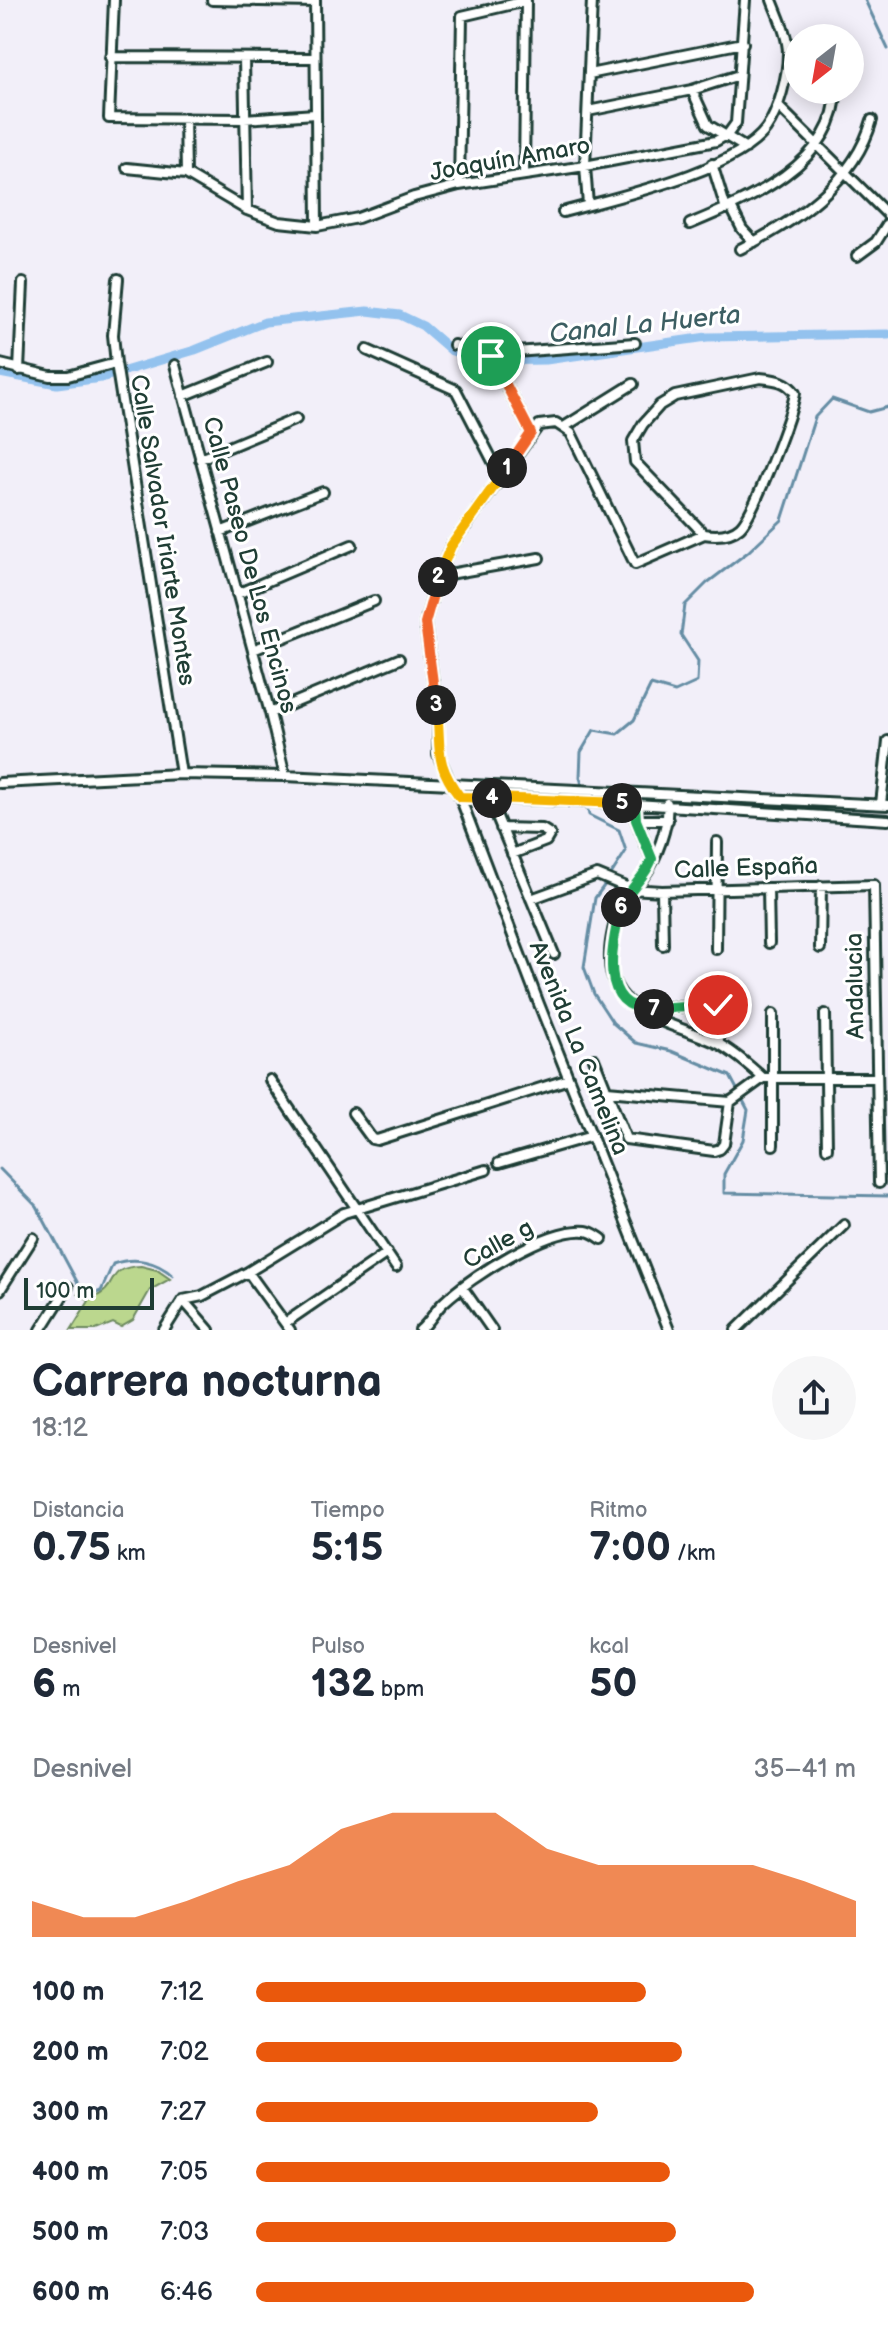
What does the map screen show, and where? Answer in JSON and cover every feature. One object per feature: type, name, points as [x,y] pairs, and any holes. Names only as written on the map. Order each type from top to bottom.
[{"type":"street","points":[[114,0],[109,118],[244,119],[315,114]]},
{"type":"street","points":[[212,0],[315,1],[317,226]]},
{"type":"street","points":[[588,205],[585,166],[595,0]]},
{"type":"street","points":[[728,134],[736,123],[745,0]]},
{"type":"street","points":[[563,212],[675,179],[712,164],[746,148],[765,130],[779,107],[789,52],[772,0]]},
{"type":"street","points":[[459,185],[462,16],[526,1],[524,175]]},
{"type":"street","points":[[589,74],[743,43]]},
{"type":"street","points":[[110,57],[315,58]]},
{"type":"street","points":[[244,59],[247,210]]},
{"type":"street","points":[[588,111],[692,90],[739,75]]},
{"type":"street","points":[[692,90],[708,125],[728,134],[746,148]]},
{"type":"street","points":[[690,224],[728,208],[794,169],[818,147],[836,104]]},
{"type":"street","points":[[779,107],[888,215]]},
{"type":"street","points":[[185,118],[186,174]]},
{"type":"street","points":[[740,249],[820,199],[844,174],[867,141],[872,120]]},
{"type":"street","name":"Joaquín Amaro","points":[[127,168],[186,174],[247,210],[279,222],[317,226],[358,218],[414,197],[459,185],[585,166],[716,141],[728,134]]},
{"type":"street","points":[[712,164],[728,208],[754,242]]},
{"type":"street","points":[[857,256],[876,242],[888,223]]},
{"type":"street","points":[[116,365],[113,325],[118,279]]},
{"type":"street","points":[[19,370],[23,283]]},
{"type":"street","points":[[454,345],[491,355],[635,343]]},
{"type":"street","points":[[367,350],[456,390],[501,477]]},
{"type":"street","points":[[491,355],[531,433],[547,422],[564,427],[571,433],[635,564],[704,534],[718,536],[732,533],[743,525],[773,460],[793,406],[795,393],[790,386],[778,380],[760,378],[675,396],[660,405],[633,441],[635,462],[704,534]]},
{"type":"street","points":[[183,396],[267,362]]},
{"type":"street","name":"Calle Salvador Iriarte Montes","points":[[0,364],[50,376],[68,376],[116,365],[181,774]]},
{"type":"street","name":"Calle Paseo De Los Encinos","points":[[175,365],[285,776]]},
{"type":"street","points":[[564,427],[633,384]]},
{"type":"street","points":[[200,459],[296,419]]},
{"type":"street","name":"Avenida La Camelina","points":[[531,433],[451,546],[438,576],[425,623],[438,718],[438,754],[450,783],[460,797],[669,1330]]},
{"type":"street","points":[[220,532],[323,492]]},
{"type":"street","points":[[237,594],[352,545]]},
{"type":"street","points":[[438,576],[539,558]]},
{"type":"street","points":[[253,650],[374,601]]},
{"type":"street","points":[[270,713],[399,659]]},
{"type":"street","points":[[0,783],[181,774],[285,776],[885,805],[888,741]]},
{"type":"street","name":"Calle España","points":[[639,793],[635,804],[636,820],[652,859]]},
{"type":"street","name":"Calle España","points":[[652,859],[668,820],[664,794]]},
{"type":"street","points":[[460,797],[635,804],[888,820]]},
{"type":"street","points":[[495,812],[554,954]]},
{"type":"street","points":[[636,820],[668,820]]},
{"type":"street","points":[[501,828],[542,829],[550,834],[546,841],[512,854]]},
{"type":"street","points":[[716,949],[717,842]]},
{"type":"street","points":[[652,859],[647,871],[621,906],[609,960],[613,983],[624,998],[639,1010],[663,1023],[719,1044],[763,1078]]},
{"type":"street","name":"Calle España","points":[[531,899],[592,875],[602,876],[631,889],[662,891],[874,885]]},
{"type":"street","name":"Andalucia","points":[[874,885],[879,1183]]},
{"type":"street","points":[[820,948],[821,886]]},
{"type":"street","points":[[768,888],[769,943]]},
{"type":"street","points":[[662,891],[663,945]]},
{"type":"street","points":[[639,1010],[718,1005],[719,1044]]},
{"type":"street","points":[[773,1014],[773,1145]]},
{"type":"street","points":[[825,1014],[827,1148]]},
{"type":"street","points":[[594,1059],[626,1139],[714,1151],[724,1144],[733,1100],[763,1078],[877,1078]]},
{"type":"street","points":[[353,1113],[372,1139],[377,1140],[569,1079]]},
{"type":"street","points":[[270,1080],[396,1267]]},
{"type":"street","points":[[607,1091],[733,1100]]},
{"type":"street","points":[[499,1163],[592,1136]]},
{"type":"street","points":[[164,1330],[183,1300],[202,1296],[248,1272],[344,1213],[486,1170]]},
{"type":"street","points":[[736,1330],[844,1225]]},
{"type":"street","name":"Calle g","points":[[426,1328],[441,1303],[462,1287],[497,1263],[542,1240],[578,1231],[591,1232],[602,1239]]},
{"type":"street","points":[[0,1290],[33,1238]]},
{"type":"street","points":[[248,1272],[287,1326],[387,1253]]},
{"type":"street","points":[[41,1330],[68,1287]]},
{"type":"street","points":[[462,1287],[492,1330]]},
{"type":"street","points":[[183,1300],[209,1330]]},
{"type":"green space","points":[[141,1266],[157,1270],[170,1279],[150,1290],[133,1320],[121,1327],[113,1323],[96,1330],[71,1330],[89,1301],[79,1292],[93,1298],[107,1288],[121,1270]]},
{"type":"waterway","points":[[865,0],[888,49]]},
{"type":"waterway","name":"Canal La Huerta","points":[[0,373],[57,384],[101,378],[195,350],[265,322],[367,311],[400,315],[423,326],[452,351],[487,361],[546,360],[707,337],[888,334]]},
{"type":"waterway","points":[[610,876],[626,851],[619,830],[589,815],[580,777],[581,752],[594,730],[617,734],[634,720],[651,685],[675,692],[697,682],[698,661],[681,635],[685,605],[782,520],[815,417],[832,399],[869,412],[888,407]]},
{"type":"waterway","points":[[606,883],[595,898],[584,967],[594,994],[613,1023],[636,1043],[671,1051],[730,1076],[748,1110],[743,1140],[724,1174],[724,1193],[888,1196]]},
{"type":"waterway","points":[[0,1169],[37,1207],[82,1291],[91,1295],[101,1291],[113,1264],[129,1260],[145,1261],[173,1276]]},
{"type":"route","points":[[491,356],[531,433],[451,546],[431,600],[425,623],[438,718],[438,754],[450,783],[460,797],[635,804],[636,820],[652,859],[642,879],[631,889],[621,906],[609,960],[613,983],[624,998],[639,1010],[718,1005]]}]
